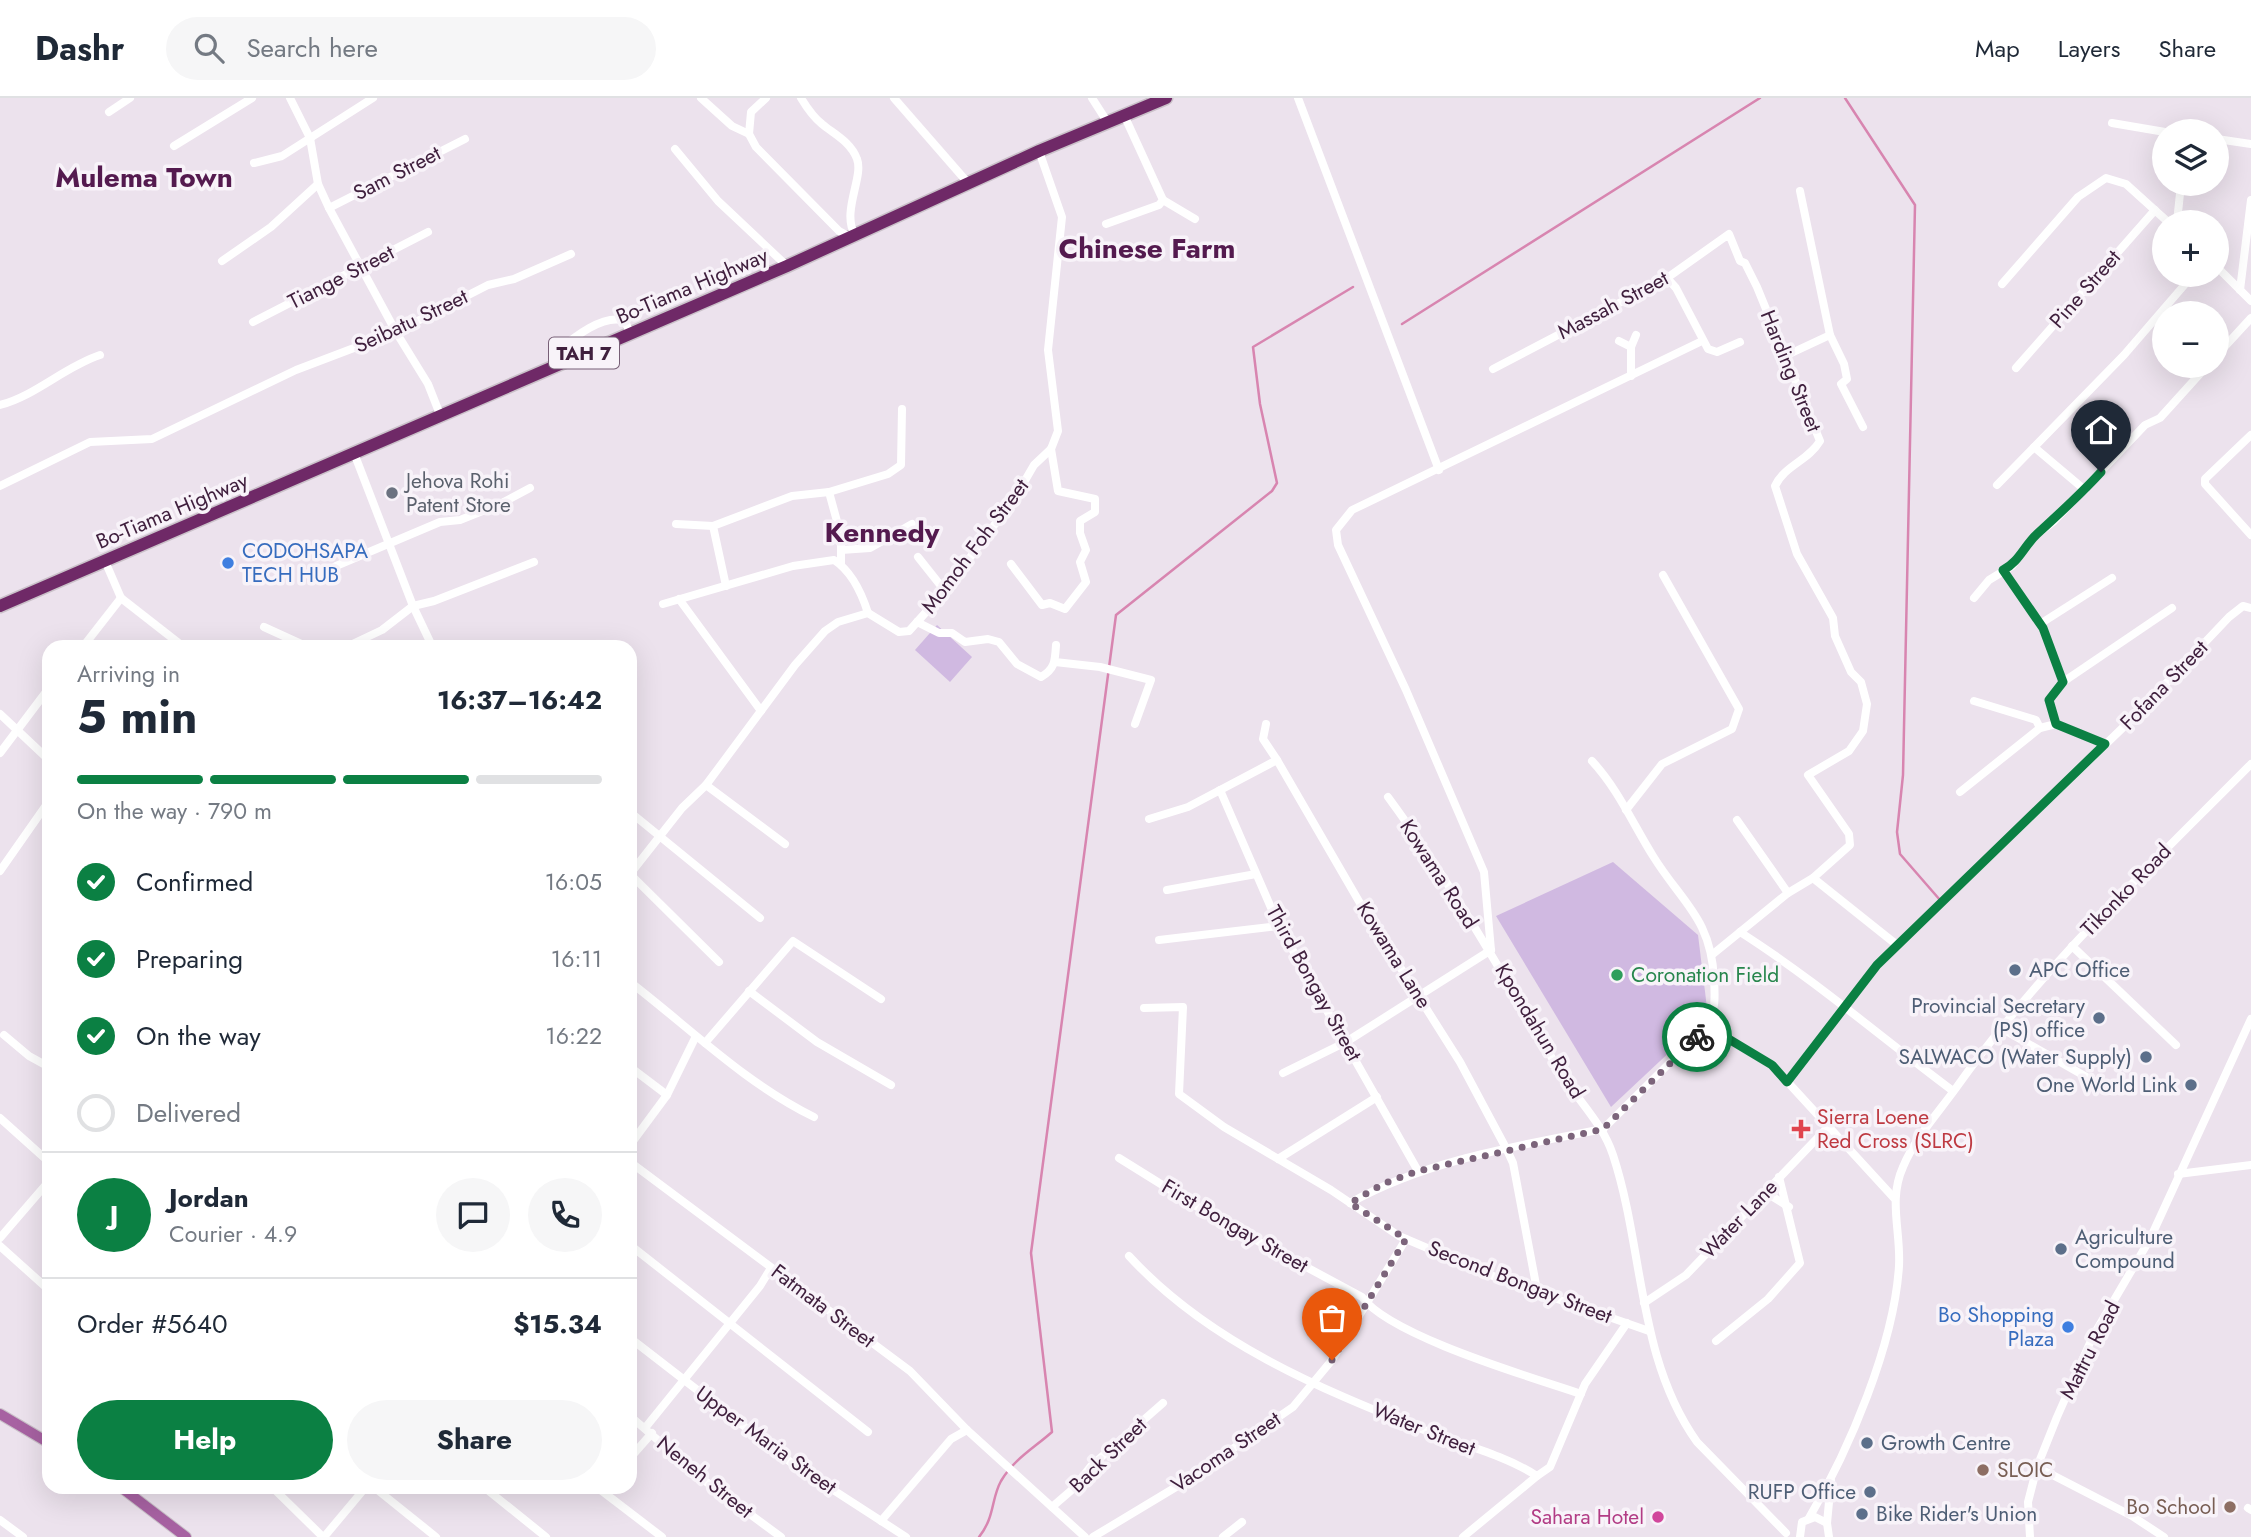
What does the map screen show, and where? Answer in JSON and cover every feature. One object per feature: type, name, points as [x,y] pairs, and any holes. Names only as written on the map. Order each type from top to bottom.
[{"type":"highway","name":"Bo-Tiama Highway","points":[[0,606],[787,266],[1039,151],[1166,98]]},
{"type":"main road","points":[[0,1414],[42,1439]]},
{"type":"main road","points":[[130,1494],[186,1537]]},
{"type":"street","points":[[109,112],[130,98]]},
{"type":"street","points":[[174,146],[253,98]]},
{"type":"street","points":[[290,98],[310,138],[317,184],[396,332],[428,384],[441,416]]},
{"type":"street","points":[[254,163],[282,156],[373,98]]},
{"type":"street","points":[[701,98],[732,126],[749,134]]},
{"type":"street","points":[[766,98],[751,112],[749,134],[756,147],[839,231],[853,236],[851,213],[859,167],[857,156],[836,133],[811,114],[802,98]]},
{"type":"street","points":[[894,98],[968,183]]},
{"type":"street","points":[[1092,98],[1108,122]]},
{"type":"street","points":[[1298,98],[1439,470]]},
{"type":"street","points":[[1124,115],[1163,200],[1195,219]]},
{"type":"street","points":[[2112,123],[2152,130]]},
{"type":"street","name":"Sam Street","points":[[329,208],[465,139]]},
{"type":"street","points":[[2229,141],[2251,144]]},
{"type":"street","points":[[675,149],[718,201],[787,266]]},
{"type":"street","points":[[1011,564],[1042,605],[1050,603],[1065,609],[1086,582],[1080,562],[1086,550],[1080,533],[1080,521],[1095,512],[1097,505],[1095,499],[1058,491],[1051,449],[1058,431],[1048,350],[1062,217],[1039,151]]},
{"type":"street","points":[[2001,284],[2078,197],[2106,178],[2126,184],[2155,210]]},
{"type":"street","points":[[222,261],[271,227],[317,184]]},
{"type":"street","points":[[1800,191],[1830,335],[1844,363],[1847,379],[1841,384],[1863,427]]},
{"type":"street","points":[[1106,224],[1159,205],[1163,200]]},
{"type":"street","points":[[2240,290],[2251,200]]},
{"type":"street","name":"Pine Street","points":[[2016,368],[2152,213]]},
{"type":"street","name":"Tiange Street","points":[[253,322],[428,232]]},
{"type":"street","name":"Massah Street","points":[[1493,369],[1667,278],[1729,234]]},
{"type":"street","name":"Harding Street","points":[[1713,954],[1788,893],[1813,878],[1850,845],[1849,834],[1808,775],[1849,751],[1863,731],[1867,704],[1861,682],[1852,671],[1835,636],[1833,618],[1797,554],[1774,486],[1782,473],[1813,452],[1820,441],[1757,287],[1745,263],[1740,261],[1729,234]]},
{"type":"street","name":"Seibatu Street","points":[[0,486],[90,442],[152,439],[296,370],[396,332],[488,285],[514,279],[570,254]]},
{"type":"street","points":[[1667,278],[1676,288],[1701,331],[1702,341],[1708,349],[1717,352],[1740,342]]},
{"type":"street","points":[[2229,279],[2251,301]]},
{"type":"street","points":[[1997,485],[2124,355],[2183,287]]},
{"type":"street","points":[[2229,342],[2251,318]]},
{"type":"street","points":[[558,365],[556,352],[598,324],[619,319],[625,321],[629,333]]},
{"type":"street","points":[[1631,376],[1631,347],[1636,335]]},
{"type":"street","points":[[1785,356],[1830,335]]},
{"type":"street","points":[[1619,341],[1631,347]]},
{"type":"street","points":[[1283,1073],[1346,1042],[1491,950],[1484,873],[1406,690],[1338,545],[1336,530],[1352,510],[1702,341]]},
{"type":"street","points":[[0,405],[16,400],[83,361],[100,355]]},
{"type":"street","points":[[1974,598],[1989,580],[2012,566],[2036,535],[2085,490],[2145,425],[2160,418],[2196,378]]},
{"type":"street","points":[[676,524],[713,526],[792,496],[830,492],[888,474],[901,465],[902,410]]},
{"type":"street","points":[[2250,532],[2205,484],[2206,475],[2251,435]]},
{"type":"street","points":[[2034,447],[2085,490]]},
{"type":"street","name":"Momoh Foh Street","points":[[868,613],[905,633],[945,591],[1021,490],[1034,465],[1051,449]]},
{"type":"street","points":[[354,453],[413,606],[429,640]]},
{"type":"street","points":[[336,566],[440,522],[460,520],[530,488]]},
{"type":"street","points":[[830,492],[841,536],[841,564]]},
{"type":"street","points":[[841,550],[870,548],[912,524]]},
{"type":"street","points":[[713,526],[726,586]]},
{"type":"street","points":[[918,557],[945,591]]},
{"type":"street","points":[[637,865],[681,808],[706,785],[825,631],[838,622],[868,613],[862,594],[841,564],[834,560],[793,566],[663,604]]},
{"type":"street","points":[[105,561],[121,598],[169,640]]},
{"type":"street","points":[[361,640],[382,630],[413,606],[434,601],[534,562]]},
{"type":"street","points":[[2003,570],[2040,624],[2063,682]]},
{"type":"street","points":[[1626,810],[1662,764],[1732,729],[1739,709],[1663,575]]},
{"type":"street","points":[[2040,624],[2112,578]]},
{"type":"street","points":[[88,640],[121,598]]},
{"type":"street","points":[[679,599],[761,711]]},
{"type":"street","name":"Fofana Street","points":[[1787,1082],[1843,1008],[1897,946],[2105,744],[2229,617],[2242,606],[2251,608]]},
{"type":"street","points":[[2056,724],[2049,700],[2063,682],[2172,608]]},
{"type":"street","points":[[917,622],[939,633],[952,633],[965,642],[988,639],[999,642],[1017,664],[1041,677],[1051,671],[1055,662],[1056,645]]},
{"type":"street","points":[[264,627],[292,640]]},
{"type":"street","points":[[1055,662],[1101,667],[1151,680],[1135,724]]},
{"type":"street","points":[[0,753],[42,697]]},
{"type":"street","points":[[1974,701],[2036,720],[2040,728]]},
{"type":"street","points":[[0,714],[42,753]]},
{"type":"street","name":"Kowama Lane","points":[[1266,724],[1263,739],[1364,910],[1419,994],[1507,1150],[1513,1163],[1537,1290]]},
{"type":"street","points":[[1960,792],[2040,728],[2056,724],[2105,744]]},
{"type":"street","points":[[1149,819],[1188,807],[1277,760]]},
{"type":"street","points":[[1350,1203],[1385,1183],[1418,1171],[1603,1129],[1707,1026],[1715,1005],[1713,954],[1706,930],[1654,858],[1607,777],[1592,761]]},
{"type":"street","name":"Tikonko Road","points":[[1832,1478],[1874,1374],[1891,1319],[1899,1266],[1894,1198],[1903,1167],[1999,1027],[2072,946],[2251,764]]},
{"type":"street","points":[[706,785],[785,844]]},
{"type":"street","name":"Third Bongay Street","points":[[1220,790],[1279,926],[1418,1171]]},
{"type":"street","name":"Kowama Road","points":[[1388,797],[1423,844],[1465,916],[1491,950]]},
{"type":"street","points":[[0,871],[42,811]]},
{"type":"street","points":[[637,817],[760,918]]},
{"type":"street","points":[[1737,820],[1788,893]]},
{"type":"street","points":[[1167,890],[1256,874]]},
{"type":"street","points":[[1813,878],[1897,946]]},
{"type":"street","points":[[637,881],[719,962]]},
{"type":"street","points":[[1159,940],[1279,926]]},
{"type":"street","points":[[1740,932],[1806,976],[1843,1008],[1954,1091]]},
{"type":"street","points":[[705,1043],[793,941],[881,999]]},
{"type":"street","points":[[2072,946],[2176,1045]]},
{"type":"street","name":"Kpondahun Road","points":[[1491,950],[1561,1074],[1603,1129],[1613,1156],[1633,1234],[1649,1331]]},
{"type":"street","points":[[637,988],[695,1038],[774,1097],[814,1117]]},
{"type":"street","points":[[749,991],[817,1042],[891,1085]]},
{"type":"street","name":"Second Bongay Street","points":[[1144,1008],[1179,1005],[1185,1011],[1179,1094],[1206,1115],[1406,1239],[1500,1279],[1649,1331]]},
{"type":"street","name":"Mattru Road","points":[[2030,1537],[2028,1502],[2037,1467],[2093,1336],[2150,1239],[2251,1019]]},
{"type":"street","points":[[1707,1026],[1772,1065],[1894,1198]]},
{"type":"street","points":[[1999,1027],[2110,1091]]},
{"type":"street","points":[[4,1035],[42,1063]]},
{"type":"street","points":[[637,1136],[667,1096],[695,1038]]},
{"type":"street","points":[[637,1072],[667,1096]]},
{"type":"street","points":[[1278,1159],[1377,1097]]},
{"type":"street","points":[[0,1118],[42,1156]]},
{"type":"street","name":"Water Lane","points":[[1644,1308],[1686,1275],[1828,1127]]},
{"type":"street","name":"First Bongay Street","points":[[1119,1158],[1217,1219],[1362,1297],[1373,1312],[1471,1357],[1581,1394]]},
{"type":"street","points":[[2178,1174],[2251,1166]]},
{"type":"street","name":"Fatmata Street","points":[[637,1167],[910,1371],[967,1430],[1085,1537]]},
{"type":"street","points":[[1716,1341],[1768,1300],[1800,1263],[1789,1208],[1779,1177]]},
{"type":"street","points":[[0,1238],[42,1189]]},
{"type":"street","points":[[1765,1192],[1789,1208]]},
{"type":"street","name":"Vacoma Street","points":[[1093,1537],[1186,1480],[1293,1407],[1332,1360],[1406,1239]]},
{"type":"street","points":[[0,1246],[42,1284]]},
{"type":"street","points":[[637,1251],[868,1432]]},
{"type":"street","name":"Water Street","points":[[1129,1256],[1156,1285],[1199,1316],[1270,1362],[1312,1385],[1537,1476]]},
{"type":"street","points":[[637,1448],[684,1380],[771,1268]]},
{"type":"street","points":[[1640,1320],[1644,1308]]},
{"type":"street","points":[[1462,1537],[1550,1466],[1581,1394],[1627,1323]]},
{"type":"street","points":[[1649,1331],[1686,1426],[1697,1442],[1783,1535],[1809,1518],[1832,1478]]},
{"type":"street","name":"Upper Maria Street","points":[[637,1343],[793,1464],[906,1537]]},
{"type":"street","name":"Back Street","points":[[1052,1507],[1074,1488],[1091,1466],[1163,1404]]},
{"type":"street","name":"Neneh Street","points":[[637,1421],[705,1481],[781,1537]]},
{"type":"street","points":[[881,1521],[951,1439],[967,1430]]},
{"type":"street","points":[[2037,1467],[2132,1516],[2164,1537]]},
{"type":"street","points":[[1831,1532],[1832,1478]]},
{"type":"street","points":[[279,1494],[324,1537],[360,1494]]},
{"type":"street","points":[[382,1494],[436,1537]]},
{"type":"street","points":[[493,1494],[547,1537]]},
{"type":"street","points":[[608,1494],[662,1537]]},
{"type":"street","points":[[1809,1518],[1818,1517],[1831,1532]]},
{"type":"street","points":[[0,1520],[23,1537]]},
{"type":"street","points":[[1223,1537],[1242,1522]]},
{"type":"street","points":[[1800,1537],[1801,1524]]},
{"type":"shaded area","points":[[937,625],[972,657],[950,682],[915,650]]},
{"type":"shaded area","name":"Coronation Field","points":[[1613,862],[1698,935],[1708,1016],[1611,1107],[1496,916]]},
{"type":"waterway","points":[[1402,324],[1760,98]]},
{"type":"waterway","points":[[1845,98],[1915,205],[1903,775],[1897,832],[1900,854],[1940,900]]},
{"type":"waterway","points":[[979,1537],[988,1522],[998,1488],[1006,1473],[1052,1432],[1031,1253],[1116,615],[1272,491],[1277,483],[1260,404],[1253,347],[1353,287]]},
{"type":"way so far","points":[[1332,1360],[1406,1239],[1350,1203],[1385,1183],[1418,1171],[1603,1129],[1697,1037]]},
{"type":"place","name":"Jehova Rohi Patent Store","points":[[392,493]]},
{"type":"place","name":"CODOHSAPA TECH HUB","points":[[228,563]]},
{"type":"place","name":"APC Office","points":[[2015,970]]},
{"type":"place","name":"Coronation Field","points":[[1617,975]]},
{"type":"place","name":"Provincial Secretary (PS) office","points":[[2099,1018]]},
{"type":"place","name":"SALWACO (Water Supply)","points":[[2146,1057]]},
{"type":"place","name":"One World Link","points":[[2191,1085]]},
{"type":"place","name":"Sierra Loene Red Cross (SLRC)","points":[[1801,1129]]},
{"type":"place","name":"Agriculture Compound","points":[[2061,1249]]},
{"type":"place","name":"Bo Shopping Plaza","points":[[2068,1327]]},
{"type":"place","name":"Growth Centre","points":[[1867,1443]]},
{"type":"place","name":"SLOIC","points":[[1983,1470]]},
{"type":"place","name":"RUFP Office","points":[[1870,1492]]},
{"type":"place","name":"Bo School","points":[[2230,1507]]},
{"type":"place","name":"Bike Rider's Union","points":[[1862,1514]]},
{"type":"place","name":"Sahara Hotel","points":[[1658,1517]]},
{"type":"district","name":"Mulema Town","points":[[144,177]]},
{"type":"district","name":"Chinese Farm","points":[[1147,248]]},
{"type":"district","name":"Kennedy","points":[[882,532]]},
{"type":"route","points":[[1697,1037],[1707,1026],[1772,1065],[1787,1082],[1877,965],[2105,744],[2056,724],[2051,715],[2049,700],[2063,682],[2043,628],[2003,570],[2012,566],[2036,535],[2054,521],[2101,472]]}]
